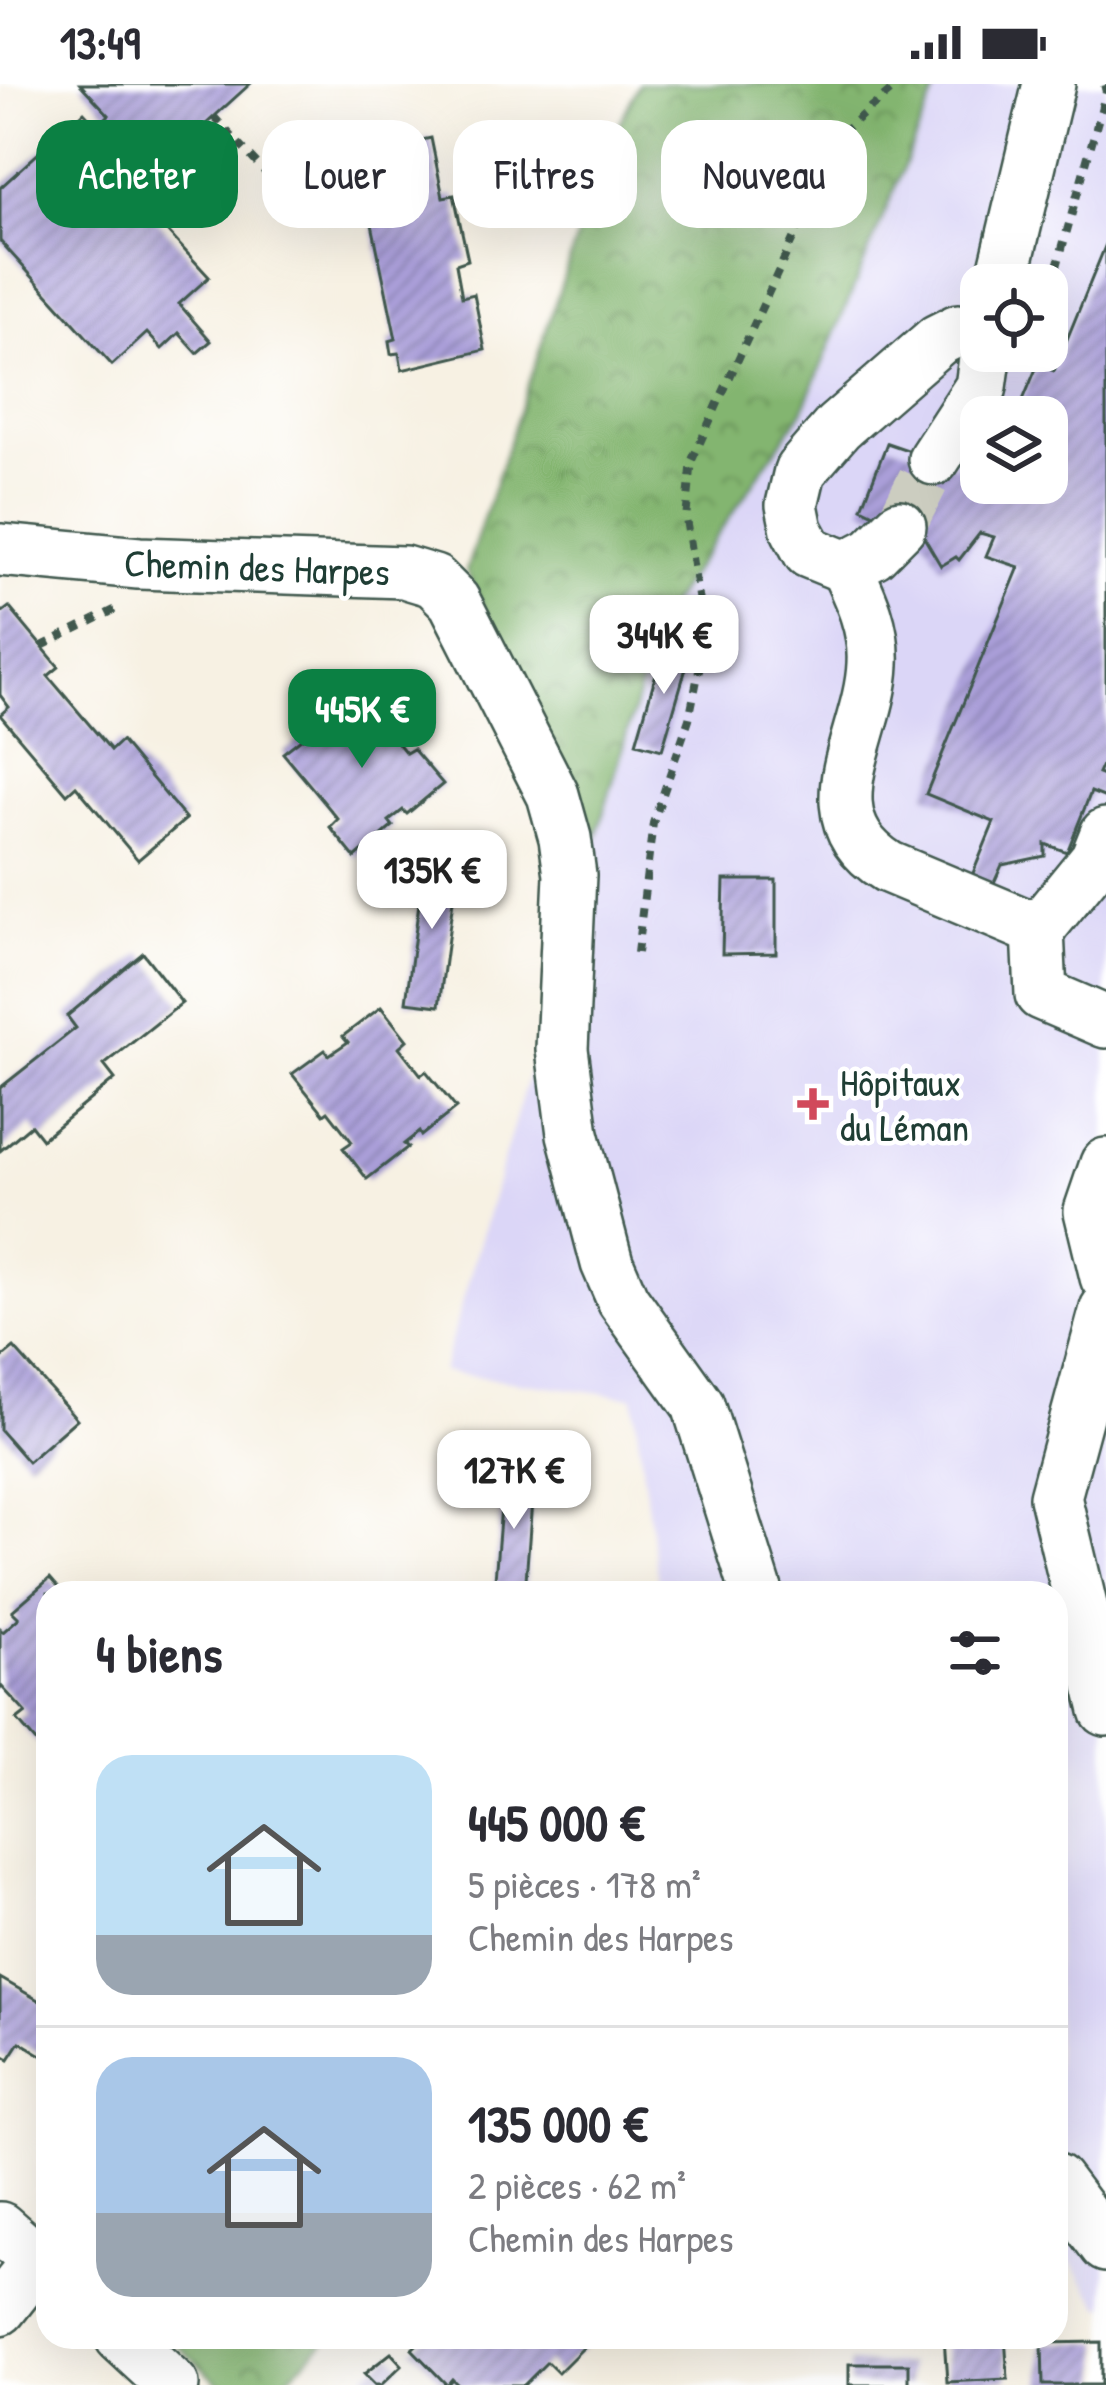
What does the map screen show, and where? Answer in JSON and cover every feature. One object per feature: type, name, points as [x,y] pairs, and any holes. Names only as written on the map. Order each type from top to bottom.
[{"type":"street","points":[[1006,264],[1049,84]]},
{"type":"street","points":[[960,330],[938,340],[838,427],[800,471],[791,505],[809,552],[846,568],[864,607],[873,644],[870,686],[844,794],[852,831],[874,859],[888,867],[1039,930]]},
{"type":"street","points":[[934,459],[981,387],[983,372]]},
{"type":"street","points":[[846,568],[873,553],[899,526]]},
{"type":"street","name":"Chemin des Harpes","points":[[0,550],[140,580],[404,572],[434,581],[454,601],[553,795],[565,838],[570,875],[562,1049],[573,1134],[607,1263],[623,1300],[698,1405],[753,1581]]},
{"type":"street","points":[[1106,834],[1096,859],[1039,930],[1041,994],[1106,1022]]},
{"type":"street","points":[[1106,1164],[1090,1211],[1106,1277]]},
{"type":"street","points":[[1106,1309],[1055,1497],[1106,1710]]},
{"type":"street","points":[[1068,2196],[1099,2236]]},
{"type":"street","points":[[0,2228],[36,2260]]},
{"type":"street","points":[[0,2309],[36,2273]]},
{"type":"path","points":[[637,952],[653,823],[689,719],[705,641],[686,519],[692,460],[842,132],[899,84]]},
{"type":"path","points":[[1058,264],[1106,92],[1104,84]]},
{"type":"path","points":[[214,117],[262,169]]},
{"type":"path","points":[[42,646],[140,580]]},
{"type":"shaded area","name":"Hôpitaux du Léman","points":[[938,84],[1106,84],[1106,2306],[1102,2307],[1068,2257],[1068,1581],[657,1581],[633,1397],[442,1372],[660,619],[803,410]]},
{"type":"green space","points":[[639,84],[938,84],[803,410],[660,619],[597,836],[466,571],[580,228],[637,228],[637,120],[621,120]]},
{"type":"green space","points":[[182,2349],[317,2349],[280,2385],[222,2385]]},
{"type":"building","points":[[80,84],[250,84],[210,120],[104,120],[109,115]]},
{"type":"building","points":[[429,138],[443,197],[453,195],[453,228],[461,228],[468,260],[456,264],[462,297],[474,294],[485,350],[402,370],[399,353],[391,354],[389,341],[396,339],[373,228],[429,228]]},
{"type":"building","points":[[36,155],[36,228],[164,228],[209,277],[179,304],[211,341],[197,353],[179,333],[162,349],[147,333],[112,365],[0,241],[0,188]]},
{"type":"building","points":[[1106,244],[1106,756],[1098,774],[1106,777],[1106,798],[1091,792],[1067,852],[1045,844],[1045,856],[1002,865],[992,887],[971,878],[994,822],[926,794],[1019,567],[986,556],[994,537],[980,533],[959,560],[956,557],[941,566],[925,539],[862,508],[887,443],[960,464],[960,504],[1068,504],[1068,396],[1025,396],[1035,372],[1068,372],[1068,337]]},
{"type":"building","points":[[9,607],[59,667],[48,676],[111,750],[121,741],[186,819],[138,860],[76,786],[67,794],[0,715],[9,707],[0,695],[0,614]]},
{"type":"building","points":[[665,643],[691,651],[662,750],[636,743]]},
{"type":"building","points":[[368,686],[394,717],[384,726],[406,753],[413,749],[443,784],[407,814],[403,810],[389,821],[393,826],[355,858],[330,827],[338,819],[283,753],[315,728],[318,733],[332,722],[328,718]]},
{"type":"building","points":[[425,858],[458,862],[439,1006],[406,1002]]},
{"type":"building","points":[[724,880],[776,880],[776,953],[722,954]]},
{"type":"building","points":[[143,953],[182,1003],[104,1065],[115,1079],[42,1139],[31,1125],[0,1151],[0,1088],[76,1028],[67,1016]]},
{"type":"building","points":[[381,1007],[407,1040],[399,1047],[456,1108],[421,1136],[419,1132],[404,1144],[408,1147],[367,1179],[343,1148],[352,1142],[292,1074],[325,1050],[329,1055],[348,1042],[343,1036]]},
{"type":"building","points":[[14,1348],[77,1419],[28,1462],[0,1430],[0,1353],[3,1357]]},
{"type":"building","points":[[504,1470],[534,1474],[526,1581],[495,1581]]},
{"type":"building","points":[[36,1590],[36,1742],[17,1720],[26,1713],[0,1689],[0,1629],[3,1632],[19,1618],[12,1611]]},
{"type":"building","points":[[0,1978],[36,1999],[36,2052],[20,2042],[9,2059],[0,2054]]},
{"type":"building","points":[[1101,2342],[1101,2385],[1043,2385],[1042,2349],[1068,2349],[1068,2343]]},
{"type":"building","points":[[412,2349],[582,2349],[558,2373],[547,2362],[524,2385],[458,2385],[452,2379],[447,2385]]},
{"type":"building","points":[[945,2349],[1006,2349],[1008,2379],[947,2382]]},
{"type":"building","points":[[391,2353],[402,2365],[375,2385],[364,2374]]},
{"type":"building","points":[[849,2364],[909,2364],[909,2385],[849,2385]]},
{"type":"tunnel","points":[[900,526],[934,459]]},
{"type":"place","name":"Hôpitaux du Léman","points":[[813,1104]]}]
